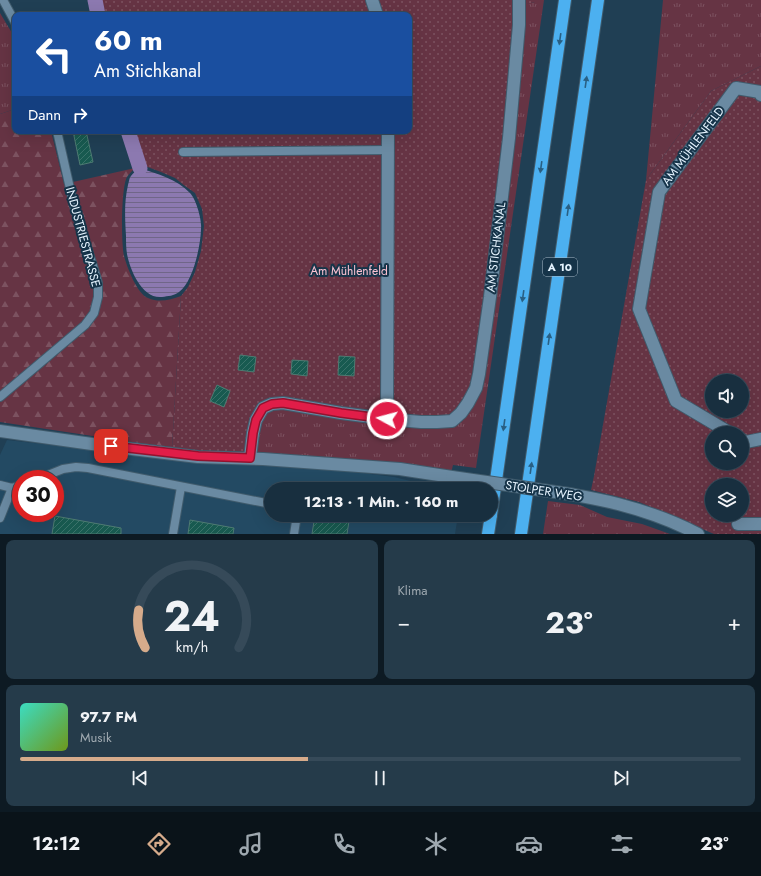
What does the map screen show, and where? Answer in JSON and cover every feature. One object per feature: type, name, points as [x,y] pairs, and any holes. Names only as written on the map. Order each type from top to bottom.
[{"type":"highway","name":"A 10","points":[[496,482],[565,0]]},
{"type":"highway","name":"A 10","points":[[521,534],[598,0]]},
{"type":"highway","name":"A 10","points":[[488,534],[490,522]]},
{"type":"street","points":[[372,0],[376,12]]},
{"type":"street","name":"AM STICHKANAL","points":[[250,458],[256,420],[263,408],[272,404],[283,403],[341,413],[421,422],[452,421],[462,413],[468,403],[476,388],[479,374],[490,297],[508,146],[519,25],[519,0]]},
{"type":"street","name":"AM MÜHLENFELD","points":[[718,426],[676,401],[639,309],[659,192],[736,88],[760,92],[761,95]]},
{"type":"street","points":[[387,419],[388,134]]},
{"type":"street","points":[[0,431],[163,453],[250,458]]},
{"type":"street","points":[[749,441],[761,439]]},
{"type":"street","name":"STOLPER WEG","points":[[250,458],[400,469],[569,494],[626,506],[665,519],[698,534]]},
{"type":"street","points":[[738,524],[761,524]]},
{"type":"lane","points":[[3,0],[12,16]]},
{"type":"lane","name":"INDUSTRIESTRASSE","points":[[0,397],[85,325],[94,313],[98,297],[98,283],[94,266],[74,206],[58,134]]},
{"type":"lane","points":[[182,152],[388,150]]},
{"type":"lane","points":[[60,470],[76,467],[88,468],[264,503]]},
{"type":"lane","points":[[0,485],[12,488],[0,518]]},
{"type":"lane","points":[[173,534],[181,487]]},
{"type":"lane","points":[[294,534],[296,522]]},
{"type":"shaded area","points":[[140,168],[166,178],[185,188],[192,196],[200,215],[200,244],[192,272],[184,287],[179,292],[171,296],[155,296],[143,288],[134,275],[127,254],[125,216],[127,191],[130,178]]},
{"type":"shaded area","points":[[7,440],[196,461],[354,472],[394,477],[414,482],[264,482],[264,522],[457,522],[455,534],[0,534],[0,455]]},
{"type":"green space","name":"Am Mühlenfeld","points":[[100,0],[535,0],[535,2],[514,7],[515,25],[505,140],[474,385],[451,418],[261,405],[247,454],[197,452],[172,448],[181,296],[188,287],[195,272],[201,251],[204,226],[202,209],[195,193],[175,178],[145,166],[134,134],[412,134],[412,12],[102,12]]},
{"type":"green space","points":[[535,0],[544,0],[476,468],[453,465],[451,473],[247,454],[249,434],[514,6],[535,2]]},
{"type":"green space","points":[[663,0],[761,0],[761,66],[711,91],[646,180]]},
{"type":"green space","points":[[0,13],[12,33],[12,110],[0,114]]},
{"type":"green space","points":[[761,66],[761,534],[714,534],[639,502],[591,490],[646,180],[711,91]]},
{"type":"green space","points":[[12,110],[12,134],[52,134],[64,184],[135,168],[127,177],[123,203],[123,250],[127,267],[136,286],[148,298],[152,300],[164,300],[181,296],[172,448],[0,422],[0,114]]},
{"type":"green space","points":[[548,501],[580,505],[607,517],[642,524],[670,534],[543,534]]},
{"type":"building","points":[[74,134],[87,134],[93,162],[80,165]]},
{"type":"building","points":[[240,355],[256,357],[254,372],[238,370]]},
{"type":"building","points":[[339,356],[355,357],[354,376],[338,375]]},
{"type":"building","points":[[292,360],[308,361],[307,376],[291,374]]},
{"type":"building","points":[[217,385],[230,391],[224,407],[210,401]]},
{"type":"building","points":[[64,518],[121,528],[121,534],[52,534],[54,522],[64,522]]},
{"type":"building","points":[[190,520],[234,528],[233,534],[188,534]]},
{"type":"building","points":[[314,522],[349,522],[347,534],[312,534]]},
{"type":"waterway","points":[[95,0],[97,12]]},
{"type":"waterway","points":[[129,134],[140,168]]},
{"type":"route","points":[[111,446],[198,456],[250,458],[256,420],[263,408],[272,404],[283,403],[387,419]]}]
